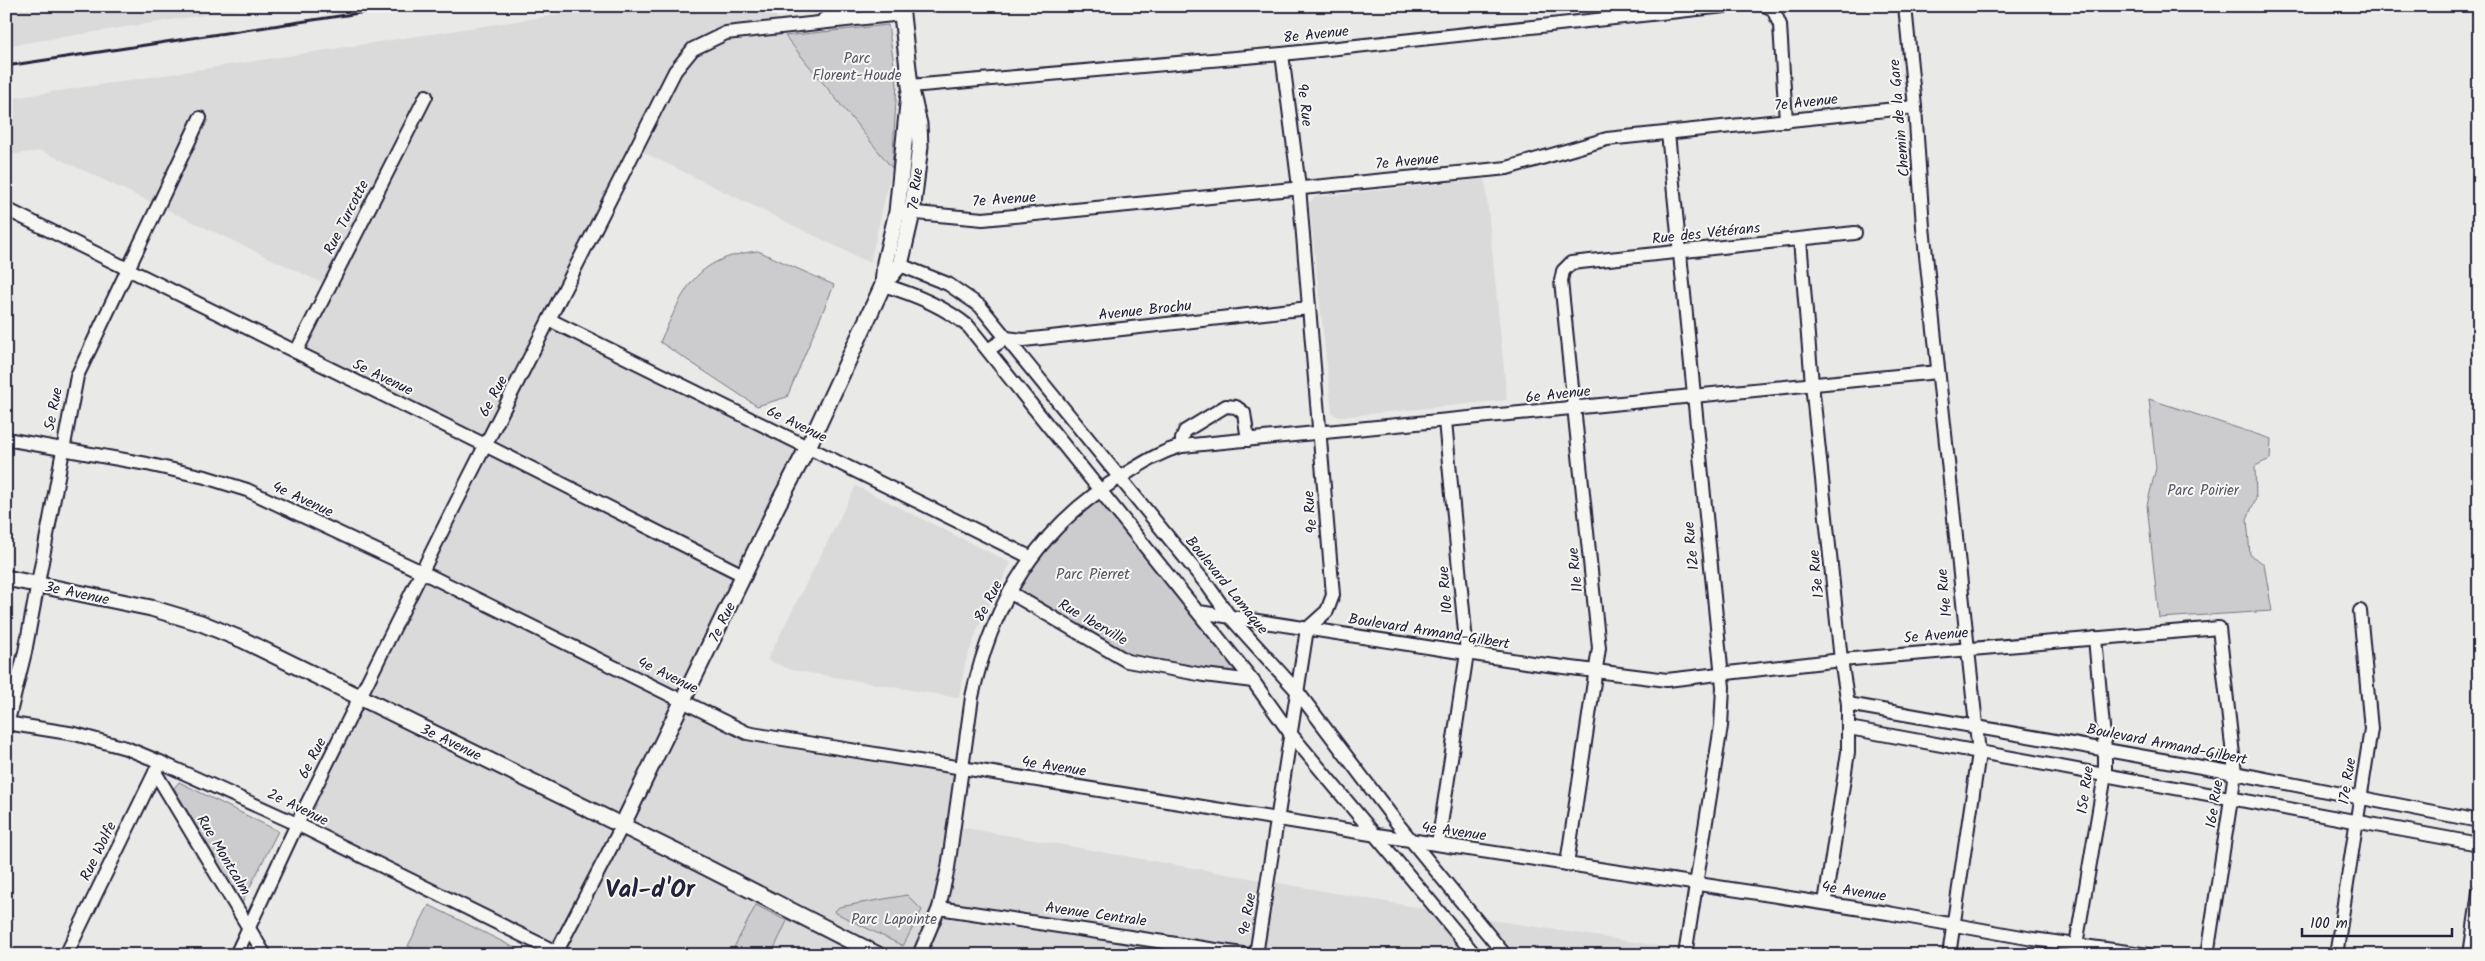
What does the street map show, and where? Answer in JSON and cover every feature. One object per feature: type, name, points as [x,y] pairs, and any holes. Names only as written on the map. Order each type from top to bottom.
[{"type":"main road","name":"7e Rue","points":[[622,826],[745,576],[777,506],[808,447],[883,285],[900,265],[905,212],[920,146],[919,124],[910,86],[902,10]]},
{"type":"main road","name":"7e Rue","points":[[883,285],[885,262],[905,212]]},
{"type":"main road","name":"3e Avenue","points":[[6,578],[151,608],[201,623],[243,640],[622,826],[878,955]]},
{"type":"street","points":[[807,24],[856,6]]},
{"type":"street","name":"8e Avenue","points":[[910,86],[1282,54],[1725,6]]},
{"type":"street","points":[[1766,6],[1773,9],[1780,25],[1786,121]]},
{"type":"street","name":"Chemin de la Gare","points":[[1905,6],[1915,107],[1923,227]]},
{"type":"street","name":"6e Rue","points":[[236,955],[297,824],[485,445],[550,320],[674,71],[693,49],[726,33],[807,24],[828,24],[902,10]]},
{"type":"street","name":"9e Rue","points":[[1256,955],[1307,629],[1328,610],[1333,594],[1300,186],[1282,54]]},
{"type":"street","name":"Rue Turcotte","points":[[296,352],[426,96]]},
{"type":"street","name":"7e Avenue","points":[[905,212],[983,219],[1300,186],[1507,168],[1607,139],[1915,107]]},
{"type":"street","name":"5e Rue","points":[[7,725],[39,585],[62,448],[77,376],[200,118]]},
{"type":"street","name":"12e Rue","points":[[1668,133],[1692,396],[1722,673],[1721,726],[1685,955]]},
{"type":"street","name":"5e Avenue","points":[[6,209],[485,445],[745,576]]},
{"type":"street","name":"14e Rue","points":[[1923,227],[1978,753],[1949,955]]},
{"type":"street","name":"Rue des Vétérans","points":[[1563,271],[1571,263],[1855,234]]},
{"type":"street","name":"13e Rue","points":[[1800,240],[1812,384],[1841,660],[1848,704],[1848,752],[1826,903]]},
{"type":"street","name":"Boulevard Lamaque","points":[[900,265],[962,292],[980,306],[1208,586],[1230,617],[1297,691],[1412,841],[1504,955]]},
{"type":"street","name":"11e Rue","points":[[1563,271],[1561,281],[1599,648],[1567,864]]},
{"type":"street","points":[[883,285],[936,304],[956,316],[969,327],[1098,491],[1253,681],[1290,733],[1377,835],[1475,955]]},
{"type":"street","name":"Avenue Brochu","points":[[1006,338],[1024,340],[1309,308]]},
{"type":"street","name":"6e Avenue","points":[[550,320],[1030,557]]},
{"type":"street","points":[[988,350],[1006,338]]},
{"type":"street","name":"6e Avenue","points":[[1182,446],[1938,372]]},
{"type":"street","points":[[1182,446],[1182,439],[1186,431],[1226,406],[1236,407],[1244,413],[1248,440]]},
{"type":"street","name":"10e Rue","points":[[1438,844],[1467,653],[1446,421]]},
{"type":"street","name":"4e Avenue","points":[[6,439],[62,448],[196,475],[247,490],[422,572],[683,702],[747,732],[758,735],[1412,841],[1826,903],[1954,926],[2149,955]]},
{"type":"street","name":"8e Rue","points":[[919,955],[939,908],[948,868],[960,767],[978,670],[986,641],[1009,592],[1030,557],[1067,516],[1098,491],[1120,477],[1167,450],[1182,446]]},
{"type":"street","name":"Rue Iberville","points":[[1009,592],[1127,661],[1204,675],[1253,681]]},
{"type":"street","name":"17e Rue","points":[[2336,955],[2371,729],[2360,611]]},
{"type":"street","name":"Boulevard Armand-Gilbert","points":[[1198,612],[1467,653],[1595,669],[1656,679]]},
{"type":"street","name":"5e Avenue","points":[[1656,679],[1841,660],[2219,628]]},
{"type":"street","name":"16e Rue","points":[[2207,955],[2235,773],[2219,628]]},
{"type":"street","name":"15e Rue","points":[[2076,945],[2105,775],[2106,749],[2095,638]]},
{"type":"street","name":"Boulevard Armand-Gilbert","points":[[1848,704],[2106,749],[2479,821]]},
{"type":"street","name":"2e Avenue","points":[[7,725],[75,734],[126,748],[157,767],[297,824],[558,954]]},
{"type":"street","points":[[1848,728],[2479,844]]},
{"type":"street","name":"Rue Montcalm","points":[[157,767],[265,955]]},
{"type":"street","name":"Rue Wolfe","points":[[66,955],[157,767]]},
{"type":"street","name":"7e Rue","points":[[558,954],[622,826]]},
{"type":"street","points":[[2470,955],[2479,892]]},
{"type":"street","name":"Avenue Centrale","points":[[939,908],[1249,955]]},
{"type":"shaded area","points":[[6,6],[260,6],[6,46]]},
{"type":"shaded area","points":[[615,6],[771,6],[785,36],[892,168],[870,263],[639,150],[550,320],[805,450],[674,703],[756,741],[956,775],[949,825],[1432,910],[1466,955],[544,955],[285,828],[484,445],[294,353],[331,287],[42,151],[6,155],[6,99]]},
{"type":"shaded area","points":[[1485,179],[1507,400],[1339,417],[1332,413],[1309,203],[1315,197]]},
{"type":"shaded area","points":[[856,486],[1011,563],[979,625],[965,664],[959,698],[792,670],[767,660]]},
{"type":"shaded area","points":[[1485,919],[1717,955],[1513,955]]},
{"type":"green space","name":"Parc Florent-Houde","points":[[888,25],[897,84],[892,168],[785,36]]},
{"type":"green space","points":[[758,251],[834,285],[787,397],[757,406],[660,342],[677,306],[694,279],[705,269],[719,261],[736,255]]},
{"type":"green space","name":"Parc Poirier","points":[[2149,399],[2271,439],[2270,459],[2255,466],[2256,498],[2247,519],[2250,555],[2264,564],[2272,611],[2159,618],[2147,505],[2156,468]]},
{"type":"green space","name":"Parc Pierret","points":[[1098,491],[1253,681],[1127,661],[1009,592],[1017,579]]},
{"type":"green space","points":[[179,782],[278,831],[242,903],[174,788]]},
{"type":"green space","name":"Parc Lapointe","points":[[907,895],[922,910],[903,946],[834,912],[839,907]]},
{"type":"green space","points":[[429,905],[529,955],[424,955],[408,946]]},
{"type":"green space","points":[[756,905],[787,921],[771,955],[730,955]]},
{"type":"railway","points":[[6,66],[406,6]]},
{"type":"district","name":"Val-d'Or","points":[[650,888]]}]
